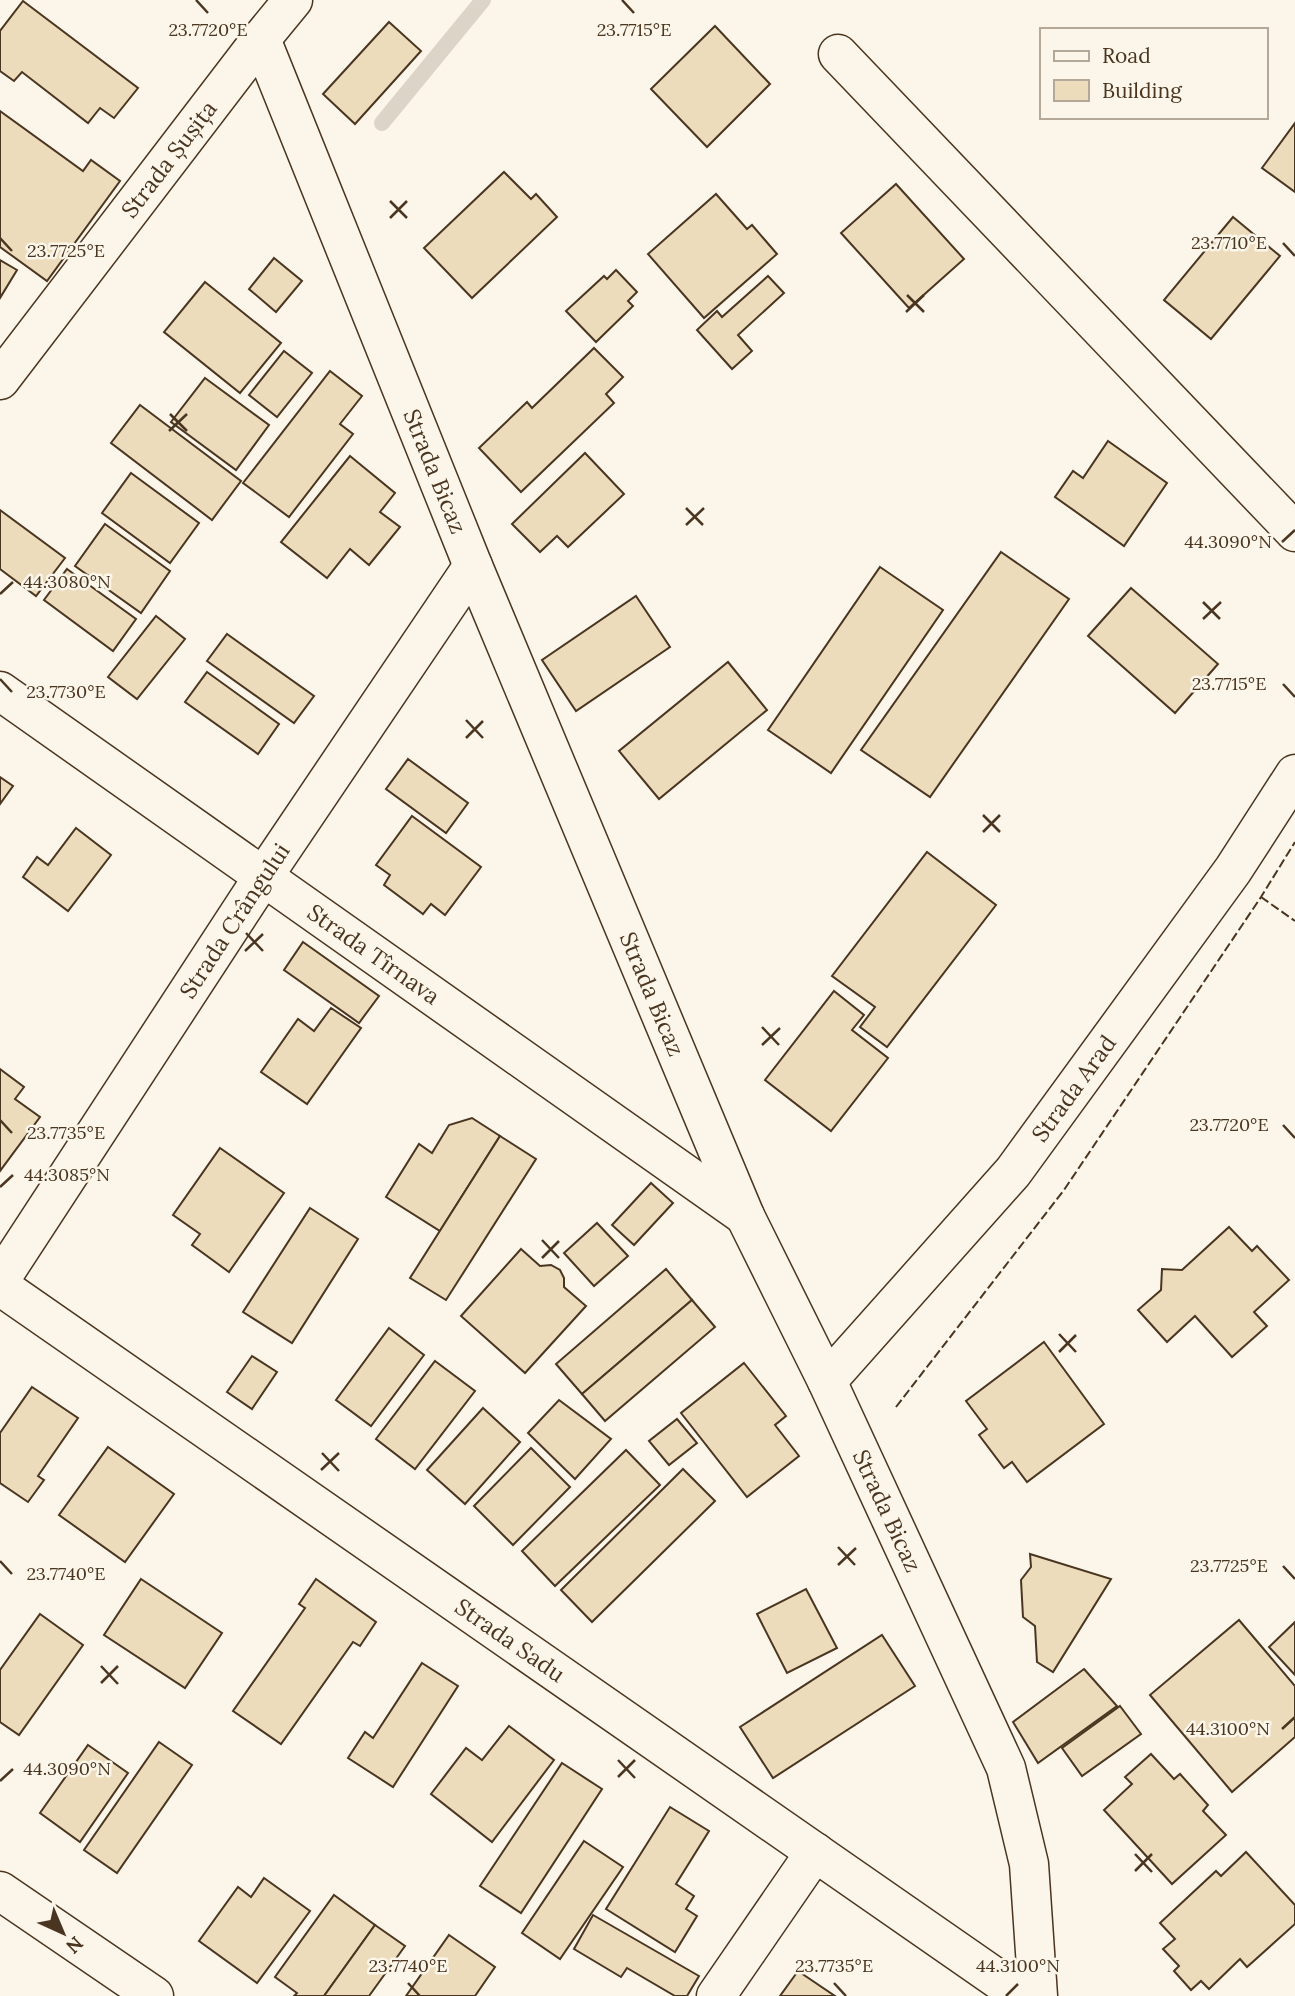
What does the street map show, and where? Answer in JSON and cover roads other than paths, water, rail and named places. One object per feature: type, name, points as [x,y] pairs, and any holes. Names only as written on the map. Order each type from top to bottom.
[{"type":"street","points":[[261,39],[293,0]]},
{"type":"street","name":"Strada Șușița","points":[[0,380],[261,39]]},
{"type":"street","name":"Strada Bicaz","points":[[261,39],[473,566],[746,1216],[827,1381],[1006,1768],[1029,1864],[1038,1996]]},
{"type":"street","points":[[838,54],[1295,532]]},
{"type":"street","name":"Strada Crângului","points":[[0,1280],[263,877],[473,566]]},
{"type":"street","name":"Strada Tîrnava","points":[[0,691],[746,1216]]},
{"type":"street","name":"Strada Arad","points":[[827,1381],[1013,1172],[1233,870],[1295,774]]},
{"type":"street","name":"Strada Sadu","points":[[0,1286],[1022,1996]]},
{"type":"street","points":[[716,1996],[815,1852]]},
{"type":"street","points":[[0,1891],[154,1996]]},
{"type":"waterway","points":[[382,123],[483,0]]}]
